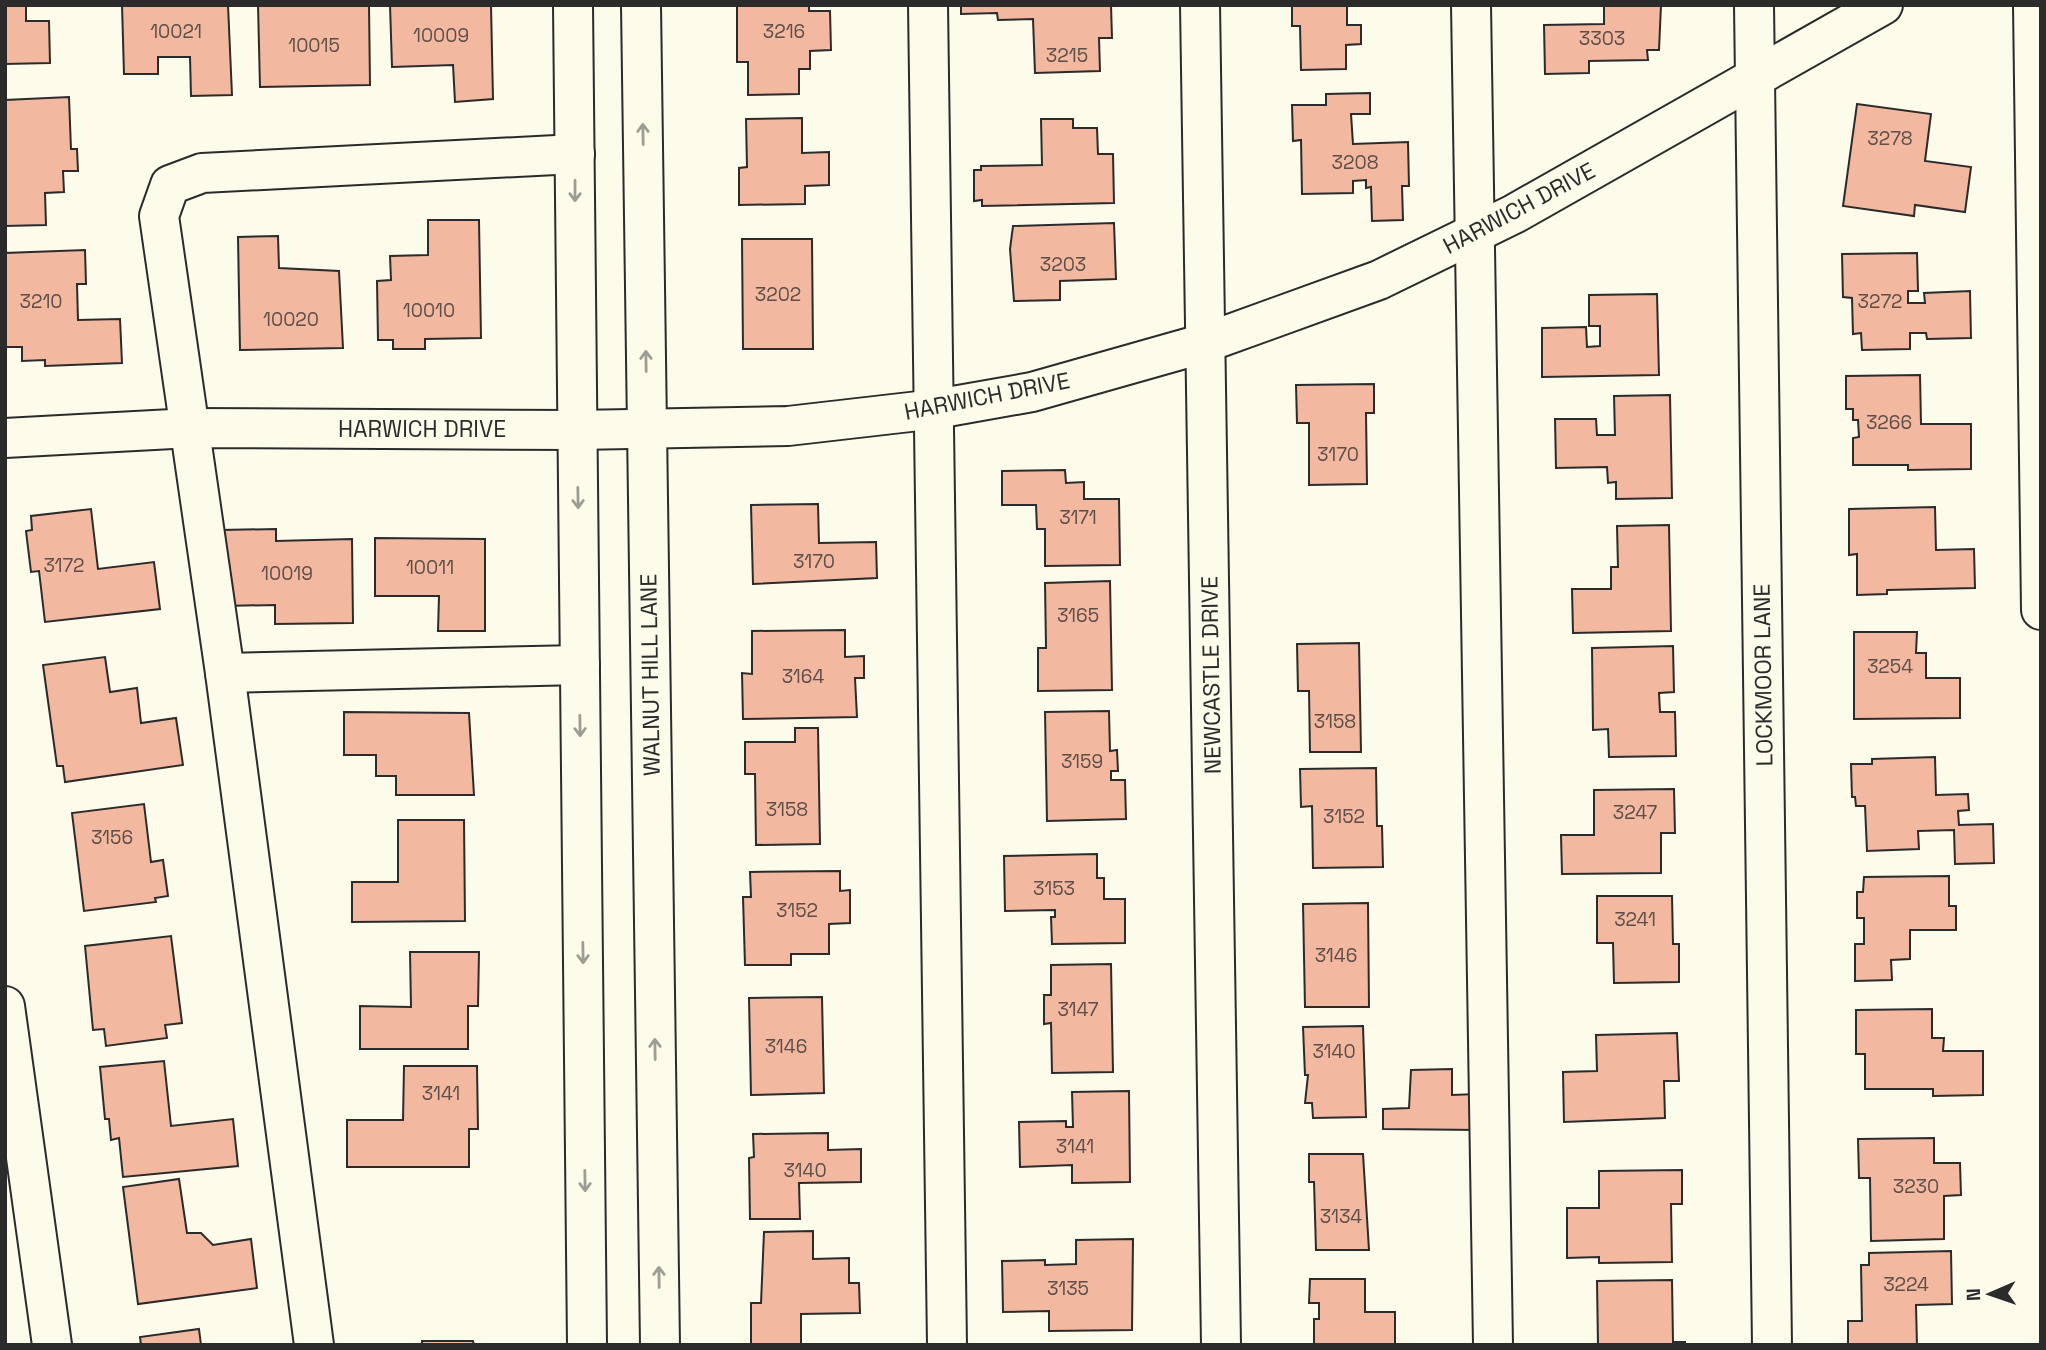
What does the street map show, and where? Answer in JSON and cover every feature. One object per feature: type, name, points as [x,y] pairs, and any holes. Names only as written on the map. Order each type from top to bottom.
[{"type":"street","points":[[573,5],[587,1345]]},
{"type":"street","name":"WALNUT HILL LANE","points":[[641,5],[660,1345]]},
{"type":"street","points":[[928,5],[936,410],[947,1345]]},
{"type":"street","name":"NEWCASTLE DRIVE","points":[[1200,5],[1221,1345]]},
{"type":"street","points":[[1471,5],[1493,1345]]},
{"type":"street","name":"LOCKMOOR LANE","points":[[1754,5],[1772,1345]]},
{"type":"street","name":"HARWICH DRIVE","points":[[5,438],[191,428],[577,430],[788,426],[936,410],[1032,392],[1205,343],[1379,280],[1514,214],[1883,5]]},
{"type":"street","points":[[2033,5],[2041,610]]},
{"type":"street","points":[[314,1345],[225,673],[159,216],[170,184],[202,173],[575,155]]},
{"type":"street","points":[[225,673],[580,665]]},
{"type":"street","points":[[5,1006],[52,1345]]},
{"type":"building","points":[[5,5],[26,5],[26,21],[49,21],[50,63],[5,64]]},
{"type":"building","points":[[122,5],[228,5],[232,95],[191,96],[190,57],[158,57],[158,74],[124,74]]},
{"type":"building","points":[[258,5],[369,5],[370,85],[260,87]]},
{"type":"building","points":[[390,5],[491,5],[493,99],[455,102],[453,65],[392,67]]},
{"type":"building","points":[[737,5],[809,5],[809,11],[830,11],[831,50],[810,51],[810,69],[799,69],[799,94],[748,95],[748,62],[737,62]]},
{"type":"building","points":[[961,5],[1111,5],[1112,38],[1099,38],[1100,71],[1035,73],[1033,19],[998,20],[997,13],[961,14]]},
{"type":"building","points":[[1292,5],[1347,5],[1347,25],[1361,25],[1361,44],[1346,45],[1346,69],[1301,70],[1300,26],[1292,26]]},
{"type":"building","points":[[1604,5],[1661,5],[1659,50],[1647,50],[1648,60],[1589,61],[1589,73],[1545,74],[1544,25],[1604,24]]},
{"type":"building","points":[[1370,93],[1370,114],[1351,114],[1353,144],[1408,142],[1409,186],[1402,186],[1403,220],[1372,221],[1371,187],[1366,188],[1366,180],[1353,181],[1353,193],[1302,194],[1301,140],[1293,141],[1292,105],[1326,105],[1326,94]]},
{"type":"building","points":[[69,97],[71,149],[77,149],[78,171],[63,171],[64,192],[45,193],[46,225],[5,226],[5,100]]},
{"type":"building","points":[[1857,104],[1931,114],[1925,161],[1971,167],[1965,212],[1915,205],[1914,216],[1843,206]]},
{"type":"building","points":[[802,118],[802,153],[829,152],[829,185],[805,186],[805,204],[739,205],[739,168],[747,167],[746,119]]},
{"type":"building","points":[[1041,119],[1073,119],[1073,128],[1097,128],[1098,154],[1113,154],[1114,203],[982,206],[982,200],[974,201],[974,170],[981,170],[981,166],[1042,165]]},
{"type":"building","points":[[428,220],[479,220],[481,338],[425,339],[425,349],[393,349],[393,340],[378,340],[377,281],[391,280],[390,256],[428,255]]},
{"type":"building","points":[[1114,223],[1116,279],[1060,281],[1060,300],[1014,301],[1010,249],[1013,226]]},
{"type":"building","points":[[278,236],[279,268],[339,271],[343,348],[240,350],[238,237]]},
{"type":"building","points":[[742,239],[812,239],[813,349],[743,349]]},
{"type":"building","points":[[85,250],[86,284],[77,284],[78,320],[120,319],[122,363],[45,366],[45,360],[22,361],[22,347],[5,347],[5,253]]},
{"type":"building","points":[[1917,253],[1918,291],[1908,291],[1908,303],[1925,303],[1924,293],[1970,291],[1971,338],[1927,339],[1926,333],[1910,333],[1910,349],[1862,350],[1861,333],[1853,334],[1852,298],[1843,297],[1842,254]]},
{"type":"building","points":[[1657,294],[1659,375],[1542,377],[1542,328],[1586,327],[1587,347],[1600,346],[1600,326],[1589,326],[1589,295]]},
{"type":"building","points":[[1920,375],[1921,424],[1971,424],[1971,469],[1908,470],[1908,465],[1853,465],[1853,438],[1859,437],[1858,420],[1853,420],[1853,409],[1846,409],[1846,376]]},
{"type":"building","points":[[1374,384],[1374,413],[1366,413],[1367,484],[1309,485],[1309,423],[1297,423],[1296,385]]},
{"type":"building","points":[[1670,395],[1672,498],[1616,499],[1616,482],[1608,483],[1607,467],[1556,468],[1555,419],[1596,419],[1597,435],[1615,435],[1614,396]]},
{"type":"building","points":[[1065,470],[1066,483],[1084,482],[1084,499],[1119,499],[1120,565],[1045,566],[1045,529],[1037,529],[1036,505],[1002,505],[1002,471]]},
{"type":"building","points":[[818,504],[819,543],[876,542],[877,578],[753,584],[751,505]]},
{"type":"building","points":[[1935,507],[1936,550],[1974,549],[1975,588],[1887,590],[1887,594],[1857,595],[1857,554],[1849,555],[1849,509]]},
{"type":"building","points":[[91,509],[98,569],[154,562],[160,609],[45,622],[39,571],[31,572],[26,531],[32,530],[31,516]]},
{"type":"building","points":[[1669,525],[1671,631],[1573,633],[1572,589],[1611,589],[1611,567],[1618,567],[1617,526]]},
{"type":"building","points":[[276,529],[276,541],[352,539],[353,623],[275,624],[275,605],[222,606],[221,530]]},
{"type":"building","points":[[375,538],[485,539],[485,631],[438,631],[439,596],[375,596]]},
{"type":"building","points":[[1110,581],[1112,690],[1038,691],[1038,648],[1046,648],[1045,583]]},
{"type":"building","points":[[845,630],[845,657],[864,656],[864,678],[855,678],[857,717],[743,719],[742,673],[752,674],[752,631]]},
{"type":"building","points":[[1854,632],[1917,632],[1916,653],[1926,653],[1926,678],[1960,678],[1960,718],[1854,719]]},
{"type":"building","points":[[1359,643],[1361,752],[1310,752],[1309,691],[1298,691],[1297,644]]},
{"type":"building","points":[[1673,646],[1674,692],[1659,693],[1660,712],[1675,712],[1676,756],[1609,757],[1608,729],[1593,730],[1592,648]]},
{"type":"building","points":[[105,657],[110,692],[137,688],[141,723],[176,718],[183,765],[65,782],[63,766],[57,766],[43,665]]},
{"type":"building","points":[[1109,711],[1110,751],[1117,750],[1118,771],[1111,771],[1111,780],[1125,780],[1126,819],[1047,821],[1045,712]]},
{"type":"building","points":[[344,712],[469,713],[474,795],[396,795],[396,776],[376,776],[376,755],[344,755]]},
{"type":"building","points":[[795,728],[818,728],[820,844],[756,845],[755,774],[745,774],[745,742],[795,742]]},
{"type":"building","points":[[1935,757],[1936,795],[1968,794],[1969,810],[1958,811],[1959,825],[1993,824],[1994,863],[1955,864],[1954,830],[1918,831],[1919,849],[1867,851],[1865,806],[1856,806],[1855,797],[1852,797],[1851,764],[1872,764],[1872,759]]},
{"type":"building","points":[[1376,768],[1377,826],[1382,826],[1383,867],[1313,868],[1312,806],[1301,807],[1300,769]]},
{"type":"building","points":[[1674,789],[1675,833],[1661,833],[1661,873],[1562,874],[1561,835],[1594,835],[1594,790]]},
{"type":"building","points":[[144,804],[151,862],[163,860],[168,896],[155,898],[156,902],[84,911],[72,813]]},
{"type":"building","points":[[398,820],[464,820],[465,921],[352,922],[352,882],[398,882]]},
{"type":"building","points":[[1097,854],[1097,878],[1104,878],[1104,899],[1125,899],[1125,943],[1052,944],[1051,917],[1055,917],[1055,910],[1005,911],[1004,856]]},
{"type":"building","points":[[840,871],[840,891],[850,890],[850,923],[829,924],[829,954],[791,954],[791,965],[745,965],[743,897],[751,897],[750,872]]},
{"type":"building","points":[[1949,876],[1949,906],[1956,906],[1956,930],[1910,930],[1910,959],[1891,960],[1892,980],[1855,981],[1855,944],[1864,944],[1864,918],[1857,918],[1857,892],[1863,892],[1864,877]]},
{"type":"building","points":[[1597,896],[1672,896],[1673,944],[1679,944],[1679,982],[1614,983],[1613,943],[1597,943]]},
{"type":"building","points":[[1368,903],[1369,1007],[1305,1007],[1303,904]]},
{"type":"building","points":[[171,936],[182,1023],[165,1025],[167,1038],[106,1046],[104,1029],[93,1030],[85,946]]},
{"type":"building","points":[[410,952],[479,952],[478,1006],[468,1006],[468,1049],[360,1049],[360,1006],[411,1007]]},
{"type":"building","points":[[1111,964],[1113,1072],[1052,1073],[1051,1023],[1044,1024],[1044,995],[1051,995],[1051,965]]},
{"type":"building","points":[[822,997],[824,1093],[751,1095],[749,998]]},
{"type":"building","points":[[1932,1009],[1932,1038],[1944,1038],[1943,1051],[1983,1051],[1983,1095],[1933,1096],[1933,1089],[1865,1089],[1865,1054],[1856,1054],[1856,1010]]},
{"type":"building","points":[[1363,1026],[1366,1117],[1313,1118],[1312,1103],[1305,1103],[1308,1075],[1305,1075],[1303,1027]]},
{"type":"building","points":[[1677,1033],[1679,1081],[1664,1081],[1665,1118],[1564,1122],[1563,1072],[1597,1071],[1596,1035]]},
{"type":"building","points":[[164,1061],[171,1126],[233,1119],[238,1166],[123,1177],[119,1138],[111,1140],[109,1119],[105,1119],[100,1067]]},
{"type":"building","points":[[404,1066],[477,1066],[478,1129],[469,1129],[469,1167],[347,1167],[347,1120],[403,1120]]},
{"type":"building","points":[[1452,1069],[1452,1095],[1477,1094],[1478,1130],[1383,1129],[1383,1109],[1409,1108],[1411,1070]]},
{"type":"building","points":[[1129,1091],[1130,1182],[1072,1183],[1072,1165],[1020,1167],[1019,1122],[1066,1121],[1066,1127],[1073,1127],[1072,1092]]},
{"type":"building","points":[[828,1133],[828,1150],[861,1149],[861,1182],[799,1183],[800,1219],[750,1219],[749,1158],[754,1157],[753,1134]]},
{"type":"building","points":[[1934,1138],[1934,1163],[1960,1163],[1961,1195],[1944,1196],[1944,1239],[1871,1241],[1870,1178],[1859,1178],[1858,1139]]},
{"type":"building","points":[[1309,1154],[1363,1154],[1369,1250],[1316,1250],[1314,1182],[1309,1182]]},
{"type":"building","points":[[1682,1170],[1682,1204],[1671,1204],[1672,1262],[1599,1263],[1599,1257],[1567,1258],[1567,1208],[1599,1208],[1599,1171]]},
{"type":"building","points":[[179,1179],[187,1233],[201,1233],[213,1245],[251,1239],[257,1288],[138,1304],[123,1187]]},
{"type":"building","points":[[813,1231],[813,1259],[849,1258],[849,1283],[859,1283],[860,1313],[801,1314],[801,1345],[751,1345],[751,1303],[761,1303],[764,1232]]},
{"type":"building","points":[[1133,1239],[1132,1330],[1049,1331],[1049,1311],[1003,1312],[1002,1261],[1045,1260],[1045,1265],[1076,1264],[1076,1240]]},
{"type":"building","points":[[1951,1251],[1952,1304],[1916,1305],[1917,1345],[1848,1345],[1848,1321],[1862,1321],[1861,1265],[1869,1265],[1869,1253]]},
{"type":"building","points":[[1310,1279],[1365,1279],[1365,1312],[1395,1312],[1395,1345],[1314,1344],[1314,1319],[1319,1319],[1319,1303],[1309,1303]]},
{"type":"building","points":[[1672,1280],[1673,1342],[1685,1342],[1685,1345],[1598,1345],[1597,1281]]},
{"type":"building","points":[[199,1329],[201,1345],[141,1345],[140,1337]]},
{"type":"building","points":[[422,1341],[473,1341],[474,1345],[422,1345]]}]
